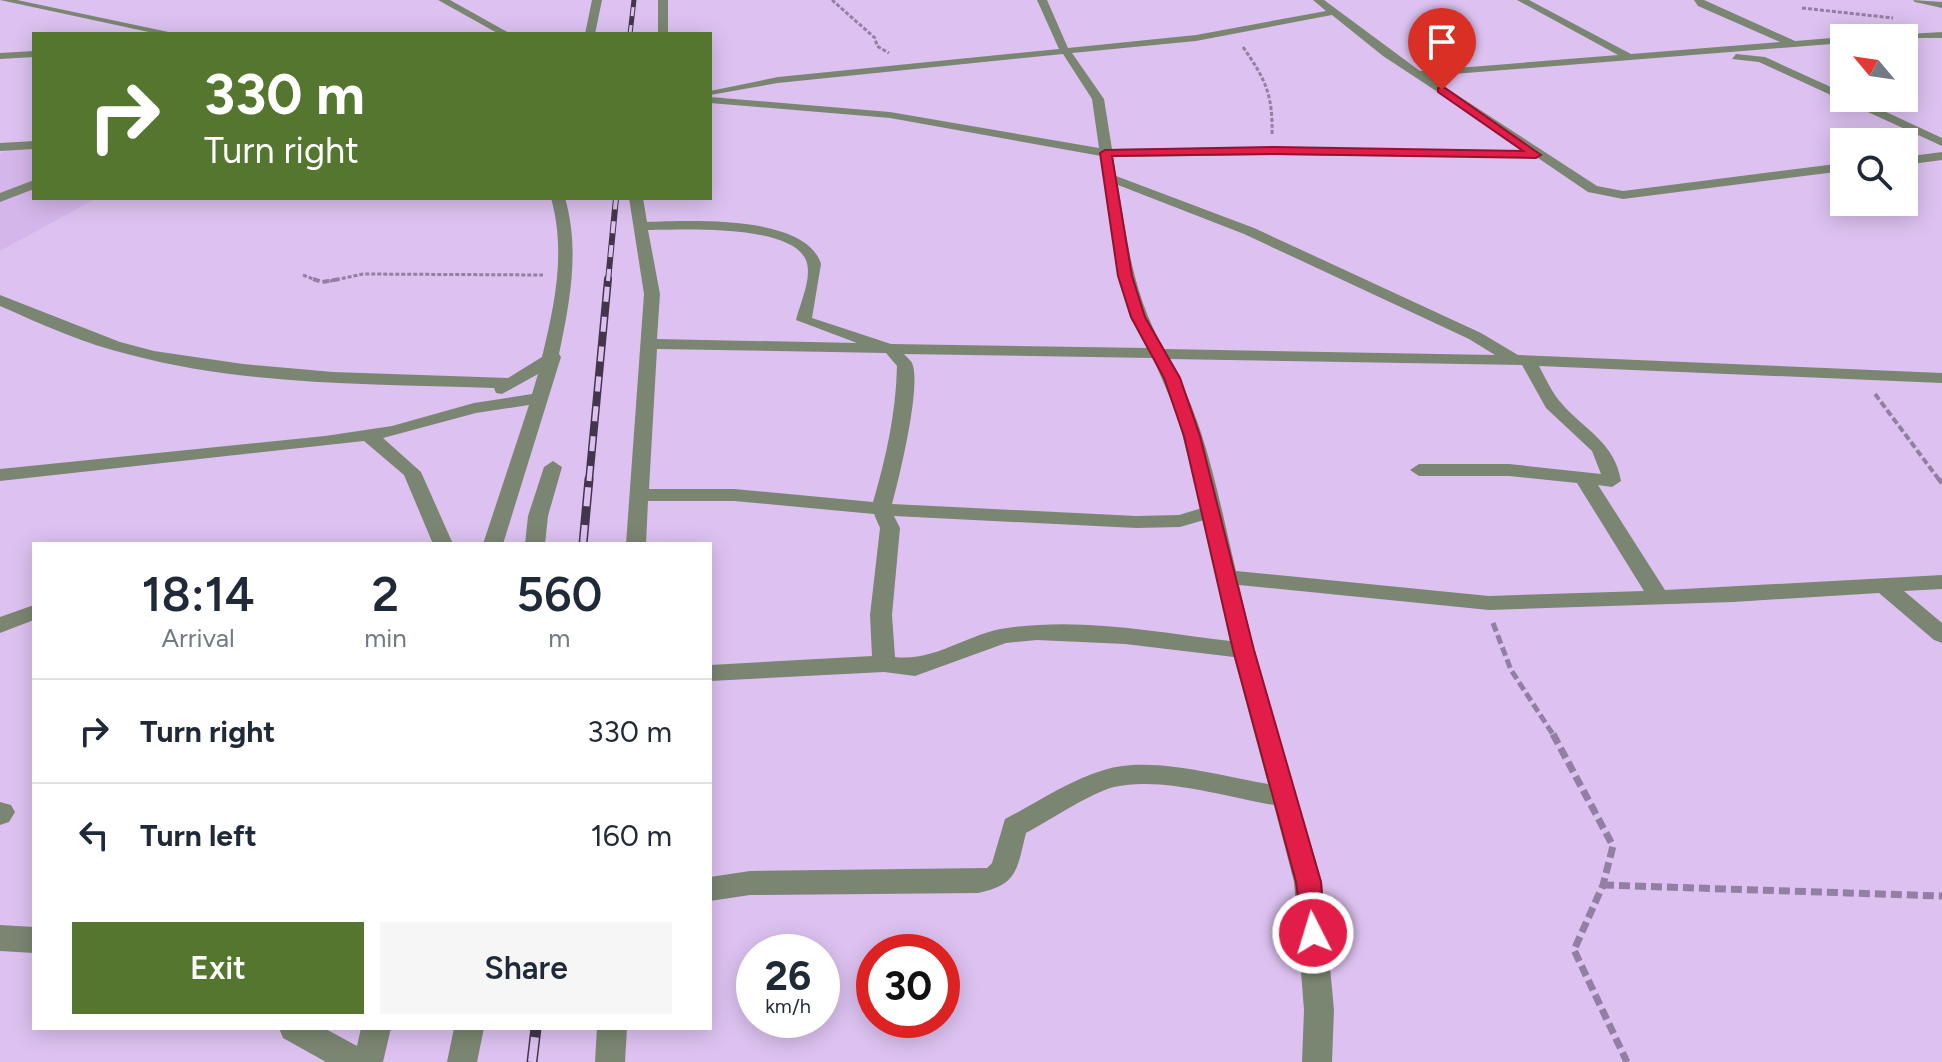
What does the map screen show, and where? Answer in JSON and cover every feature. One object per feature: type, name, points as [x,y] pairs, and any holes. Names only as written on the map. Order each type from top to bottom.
[{"type":"street","points":[[3,0],[163,32]]},
{"type":"street","points":[[443,0],[502,32]]},
{"type":"street","points":[[590,32],[597,0]]},
{"type":"street","points":[[663,0],[663,32]]},
{"type":"street","points":[[1042,0],[1064,49],[1098,99],[1125,276],[1138,317],[1154,351],[1172,378],[1185,412],[1213,511],[1243,650],[1308,882],[1319,1010],[1317,1062]]},
{"type":"street","points":[[1318,0],[1418,74],[1536,155],[1593,189],[1623,195],[1830,169]]},
{"type":"street","points":[[1522,0],[1629,57]]},
{"type":"street","points":[[1699,0],[1701,4],[1785,44]]},
{"type":"street","points":[[1918,0],[1942,5]]},
{"type":"street","points":[[712,96],[778,80],[1196,38],[1334,12]]},
{"type":"street","points":[[1918,36],[1942,35]]},
{"type":"street","points":[[1418,74],[1830,41]]},
{"type":"street","points":[[1761,59],[1785,44]]},
{"type":"street","points":[[0,56],[32,54]]},
{"type":"street","points":[[1659,54],[1761,59],[1830,90]]},
{"type":"street","points":[[712,97],[890,115],[1105,153],[1275,151],[1536,155]]},
{"type":"street","points":[[1877,112],[1942,142]]},
{"type":"street","points":[[0,147],[32,145]]},
{"type":"street","points":[[1918,161],[1942,156]]},
{"type":"street","points":[[1918,166],[1942,170]]},
{"type":"street","points":[[1108,177],[1249,231],[1521,360],[1558,410],[1590,437],[1612,481],[1509,470],[1419,470]]},
{"type":"street","points":[[0,198],[32,185]]},
{"type":"street","points":[[494,542],[553,357],[568,228],[559,200]]},
{"type":"street","points":[[636,200],[652,294],[636,542]]},
{"type":"street","points":[[639,226],[759,232],[807,248],[814,261],[804,320],[891,349],[905,365],[897,453],[881,509],[890,528],[881,615],[884,664]]},
{"type":"street","points":[[0,282],[0,293]]},
{"type":"street","points":[[0,300],[68,331],[153,356],[321,374],[512,383]]},
{"type":"street","points":[[648,344],[1521,360],[1942,378]]},
{"type":"street","points":[[474,408],[553,357]]},
{"type":"street","points":[[0,475],[368,435],[431,422],[474,408],[541,398]]},
{"type":"street","points":[[368,435],[412,472],[442,542]]},
{"type":"street","points":[[535,542],[538,516],[553,467]]},
{"type":"street","points":[[1585,480],[1659,597]]},
{"type":"street","points":[[640,495],[745,496],[881,509],[1136,522],[1180,521],[1213,511]]},
{"type":"street","points":[[1228,577],[1489,603],[1942,582]]},
{"type":"street","points":[[1883,585],[1942,635]]},
{"type":"street","points":[[0,625],[32,613]]},
{"type":"street","points":[[712,673],[884,664],[924,666],[1003,636],[1037,632],[1125,636],[1243,650]]},
{"type":"street","points":[[712,889],[794,882],[953,883],[995,878],[1004,868],[1014,827],[1108,778],[1141,775],[1176,778],[1284,797]]},
{"type":"street","points":[[0,938],[32,940]]},
{"type":"street","points":[[298,1030],[356,1062]]},
{"type":"street","points":[[368,1062],[376,1030]]},
{"type":"street","points":[[462,1062],[469,1030]]},
{"type":"street","points":[[610,1062],[612,1030]]},
{"type":"path","points":[[832,0],[875,38],[877,46],[886,50],[895,69]]},
{"type":"path","points":[[1802,8],[1897,19]]},
{"type":"path","points":[[1238,31],[1238,39],[1265,78],[1273,107],[1271,130],[1275,151]]},
{"type":"path","points":[[303,275],[322,282],[363,274],[477,277],[564,272]]},
{"type":"path","points":[[1858,375],[1942,483]]},
{"type":"path","points":[[1489,603],[1495,634],[1521,684],[1560,744],[1586,801],[1613,846],[1603,885],[1574,950],[1627,1062]]},
{"type":"path","points":[[1603,885],[1942,896]]},
{"type":"shaded area","points":[[13,147],[32,147],[32,200],[93,200],[0,251],[0,154]]},
{"type":"railway","points":[[630,32],[634,0]]},
{"type":"railway","points":[[608,281],[616,200]]},
{"type":"railway","points":[[589,481],[608,279]]},
{"type":"railway","points":[[583,542],[589,479]]},
{"type":"railway","points":[[532,1062],[536,1030]]},
{"type":"route","points":[[1313,933],[1308,882],[1243,650],[1213,511],[1192,436],[1172,378],[1154,351],[1138,317],[1125,276],[1105,153],[1427,151],[1536,155],[1442,90]]}]
